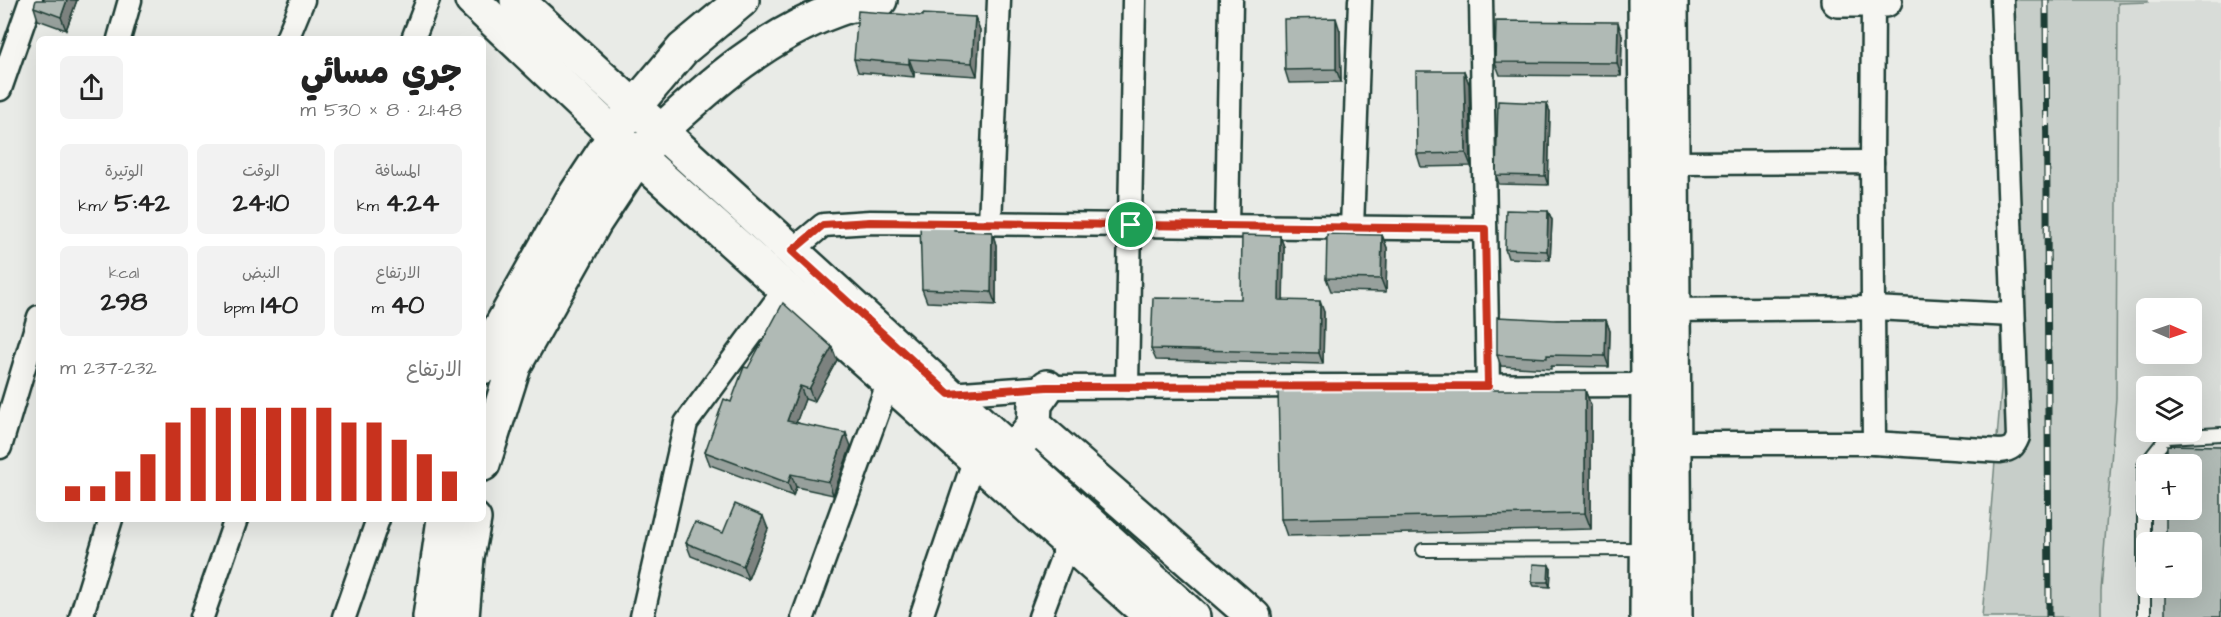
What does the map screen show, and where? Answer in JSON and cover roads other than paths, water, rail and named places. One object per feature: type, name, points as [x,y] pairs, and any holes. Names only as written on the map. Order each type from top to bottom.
[{"type":"main road","points":[[472,0],[638,157],[1152,617]]},
{"type":"main road","points":[[517,0],[1193,617]]},
{"type":"main road","points":[[486,350],[572,200],[614,134],[683,49],[742,0]]},
{"type":"main road","points":[[486,455],[514,366],[595,222],[638,157],[660,132],[711,84],[777,37],[837,9],[880,0]]},
{"type":"main road","points":[[1646,0],[1647,617]]},
{"type":"main road","points":[[1671,0],[1675,617]]},
{"type":"main road","points":[[1838,0],[1879,1]]},
{"type":"main road","points":[[1012,452],[1034,425],[1035,404],[1047,387]]},
{"type":"main road","points":[[1034,425],[1254,617]]},
{"type":"main road","points":[[430,617],[444,522]]},
{"type":"main road","points":[[462,617],[467,557],[473,522]]},
{"type":"street","points":[[0,89],[31,0]]},
{"type":"street","points":[[124,36],[130,0]]},
{"type":"street","points":[[288,36],[303,0]]},
{"type":"street","points":[[415,36],[428,0]]},
{"type":"street","points":[[990,224],[999,0]]},
{"type":"street","points":[[1127,387],[1134,0]]},
{"type":"street","points":[[1227,226],[1231,0]]},
{"type":"street","points":[[1352,228],[1360,0]]},
{"type":"street","points":[[1481,0],[1488,386]]},
{"type":"street","points":[[1674,443],[1874,443],[2000,451],[2009,450],[2015,446],[2018,437],[2002,0]]},
{"type":"street","points":[[1874,443],[1872,162],[1879,1]]},
{"type":"street","points":[[1672,163],[1872,162]]},
{"type":"street","points":[[792,251],[823,225],[870,222],[1485,229]]},
{"type":"street","points":[[642,617],[686,423],[786,288]]},
{"type":"street","points":[[1673,310],[1874,308],[2013,315]]},
{"type":"street","points":[[0,447],[36,327]]},
{"type":"street","points":[[802,617],[889,381]]},
{"type":"street","points":[[949,394],[1047,387],[1648,385]]},
{"type":"street","points":[[921,617],[975,458]]},
{"type":"street","points":[[81,617],[110,522]]},
{"type":"street","points":[[202,617],[235,522]]},
{"type":"street","points":[[344,617],[377,522]]},
{"type":"street","points":[[1040,617],[1068,542]]},
{"type":"lane","points":[[2144,617],[2144,466],[2167,437],[2221,434]]},
{"type":"lane","points":[[1423,550],[1648,549]]},
{"type":"railway","points":[[2046,0],[2049,617]]}]
